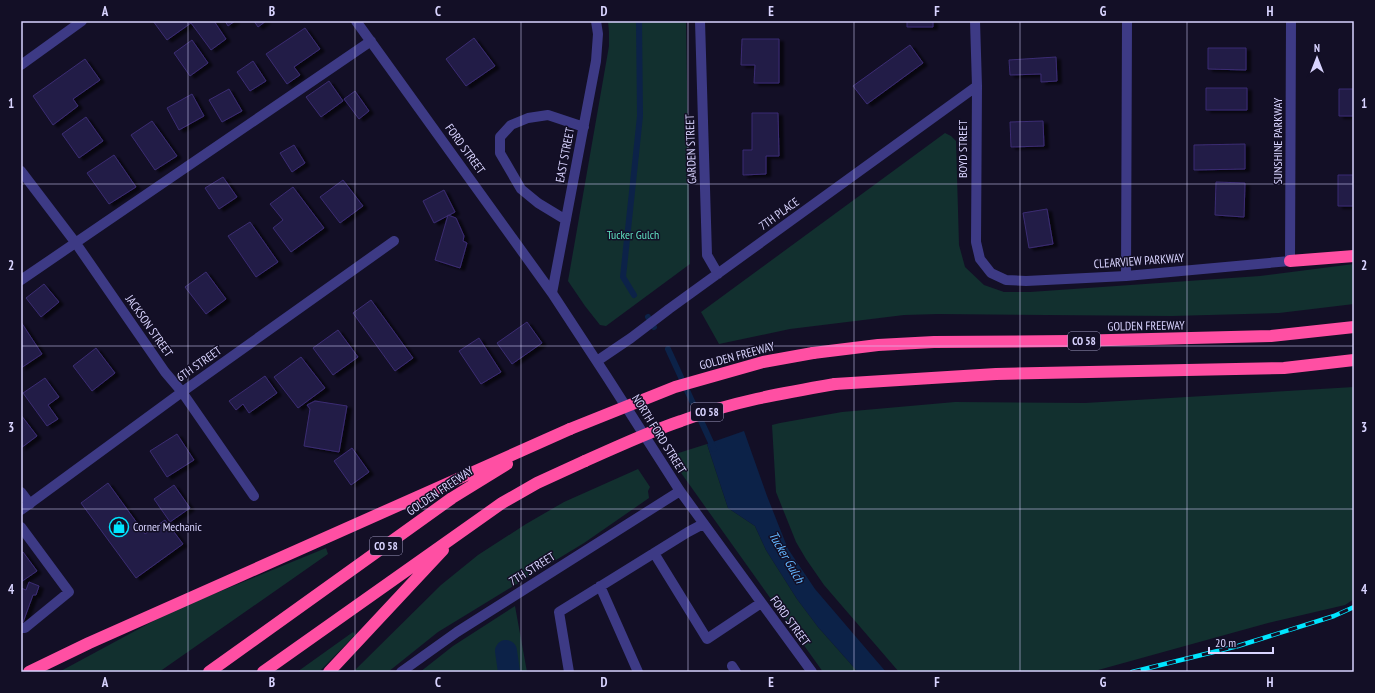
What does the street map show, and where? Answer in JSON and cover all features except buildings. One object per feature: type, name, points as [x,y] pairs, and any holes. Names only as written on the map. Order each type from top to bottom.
[{"type":"highway","points":[[1290,261],[1354,256]]},
{"type":"highway","name":"GOLDEN FREEWAY","points":[[209,672],[452,498],[514,459],[570,429],[675,387],[764,362],[813,353],[878,345],[934,342],[1071,341],[1271,336],[1354,327]]},
{"type":"highway","name":"CO 58","points":[[263,672],[461,531],[537,483],[632,440],[681,420],[721,408],[776,394],[835,384],[996,374],[1284,368],[1354,360]]},
{"type":"highway","points":[[29,672],[96,640],[570,429]]},
{"type":"highway","points":[[330,672],[461,531]]},
{"type":"street","points":[[21,64],[82,21]]},
{"type":"street","name":"FORD STREET","points":[[356,21],[552,293]]},
{"type":"street","name":"EAST STREET","points":[[552,293],[596,61],[598,34],[596,21]]},
{"type":"street","name":"GARDEN STREET","points":[[700,21],[707,255],[718,274]]},
{"type":"street","name":"BOYD STREET","points":[[975,21],[977,86],[976,242],[980,259],[991,273]]},
{"type":"street","points":[[1126,276],[1127,21]]},
{"type":"street","name":"SUNSHINE PARKWAY","points":[[1290,261],[1291,21]]},
{"type":"street","points":[[21,280],[371,41]]},
{"type":"street","name":"7TH PLACE","points":[[597,361],[631,338],[977,86]]},
{"type":"street","points":[[566,220],[538,203],[521,189],[500,153],[500,137],[511,125],[528,118],[548,115],[584,127]]},
{"type":"street","name":"JACKSON STREET","points":[[21,171],[75,242],[165,372],[182,392],[254,496]]},
{"type":"street","name":"6TH STREET","points":[[21,510],[182,392],[394,241]]},
{"type":"street","name":"CLEARVIEW PARKWAY","points":[[991,273],[1006,280],[1019,281],[1126,276],[1290,261]]},
{"type":"street","name":"NORTH FORD STREET","points":[[552,293],[680,491],[748,585]]},
{"type":"street","name":"7TH STREET","points":[[401,672],[457,632],[680,491]]},
{"type":"street","points":[[21,492],[30,504]]},
{"type":"street","points":[[569,672],[559,612],[703,524]]},
{"type":"street","points":[[21,527],[25,540],[69,592],[25,628],[21,628]]},
{"type":"street","points":[[654,553],[707,639],[761,603]]},
{"type":"street","name":"FORD STREET","points":[[748,585],[812,672]]},
{"type":"street","points":[[600,586],[638,672]]},
{"type":"green space","name":"Tucker Gulch","points":[[608,21],[686,21],[690,264],[606,326],[600,325],[568,281],[609,46]]},
{"type":"green space","points":[[945,133],[956,141],[959,245],[965,267],[984,285],[1004,292],[1030,292],[1260,276],[1354,264],[1354,304],[1279,313],[1172,316],[904,315],[790,329],[719,344],[701,312]]},
{"type":"green space","points":[[1354,387],[1354,599],[1345,605],[1268,623],[1091,672],[899,672],[824,585],[806,559],[796,542],[776,492],[772,425],[780,423],[842,412],[955,402],[1085,403]]},
{"type":"green space","points":[[707,444],[728,508],[755,526],[766,550],[797,599],[818,627],[858,672],[823,672],[669,456]]},
{"type":"green space","points":[[638,469],[650,487],[648,491],[649,498],[584,543],[438,632],[388,672],[353,672],[441,585],[478,555],[526,524],[564,502]]},
{"type":"green space","points":[[326,548],[328,554],[159,672],[59,672],[172,611]]},
{"type":"green space","points":[[515,606],[527,672],[420,672],[453,646]]},
{"type":"green space","points":[[353,632],[355,635],[319,672],[297,672]]},
{"type":"water","name":"Tucker Gulch","points":[[744,431],[788,549],[815,589],[886,672],[858,672],[818,627],[797,599],[766,550],[755,526],[728,508],[707,444]]},
{"type":"waterway","name":"Tucker Gulch","points":[[634,295],[623,277],[640,116],[639,21]]},
{"type":"waterway","name":"Tucker Gulch","points":[[648,317],[654,327]]},
{"type":"waterway","name":"Tucker Gulch","points":[[668,349],[714,449]]},
{"type":"waterway","points":[[506,651],[509,672]]},
{"type":"railway","points":[[1132,672],[1238,646],[1334,616],[1354,607]]},
{"type":"place","name":"Corner Mechanic","points":[[119,527]]}]
